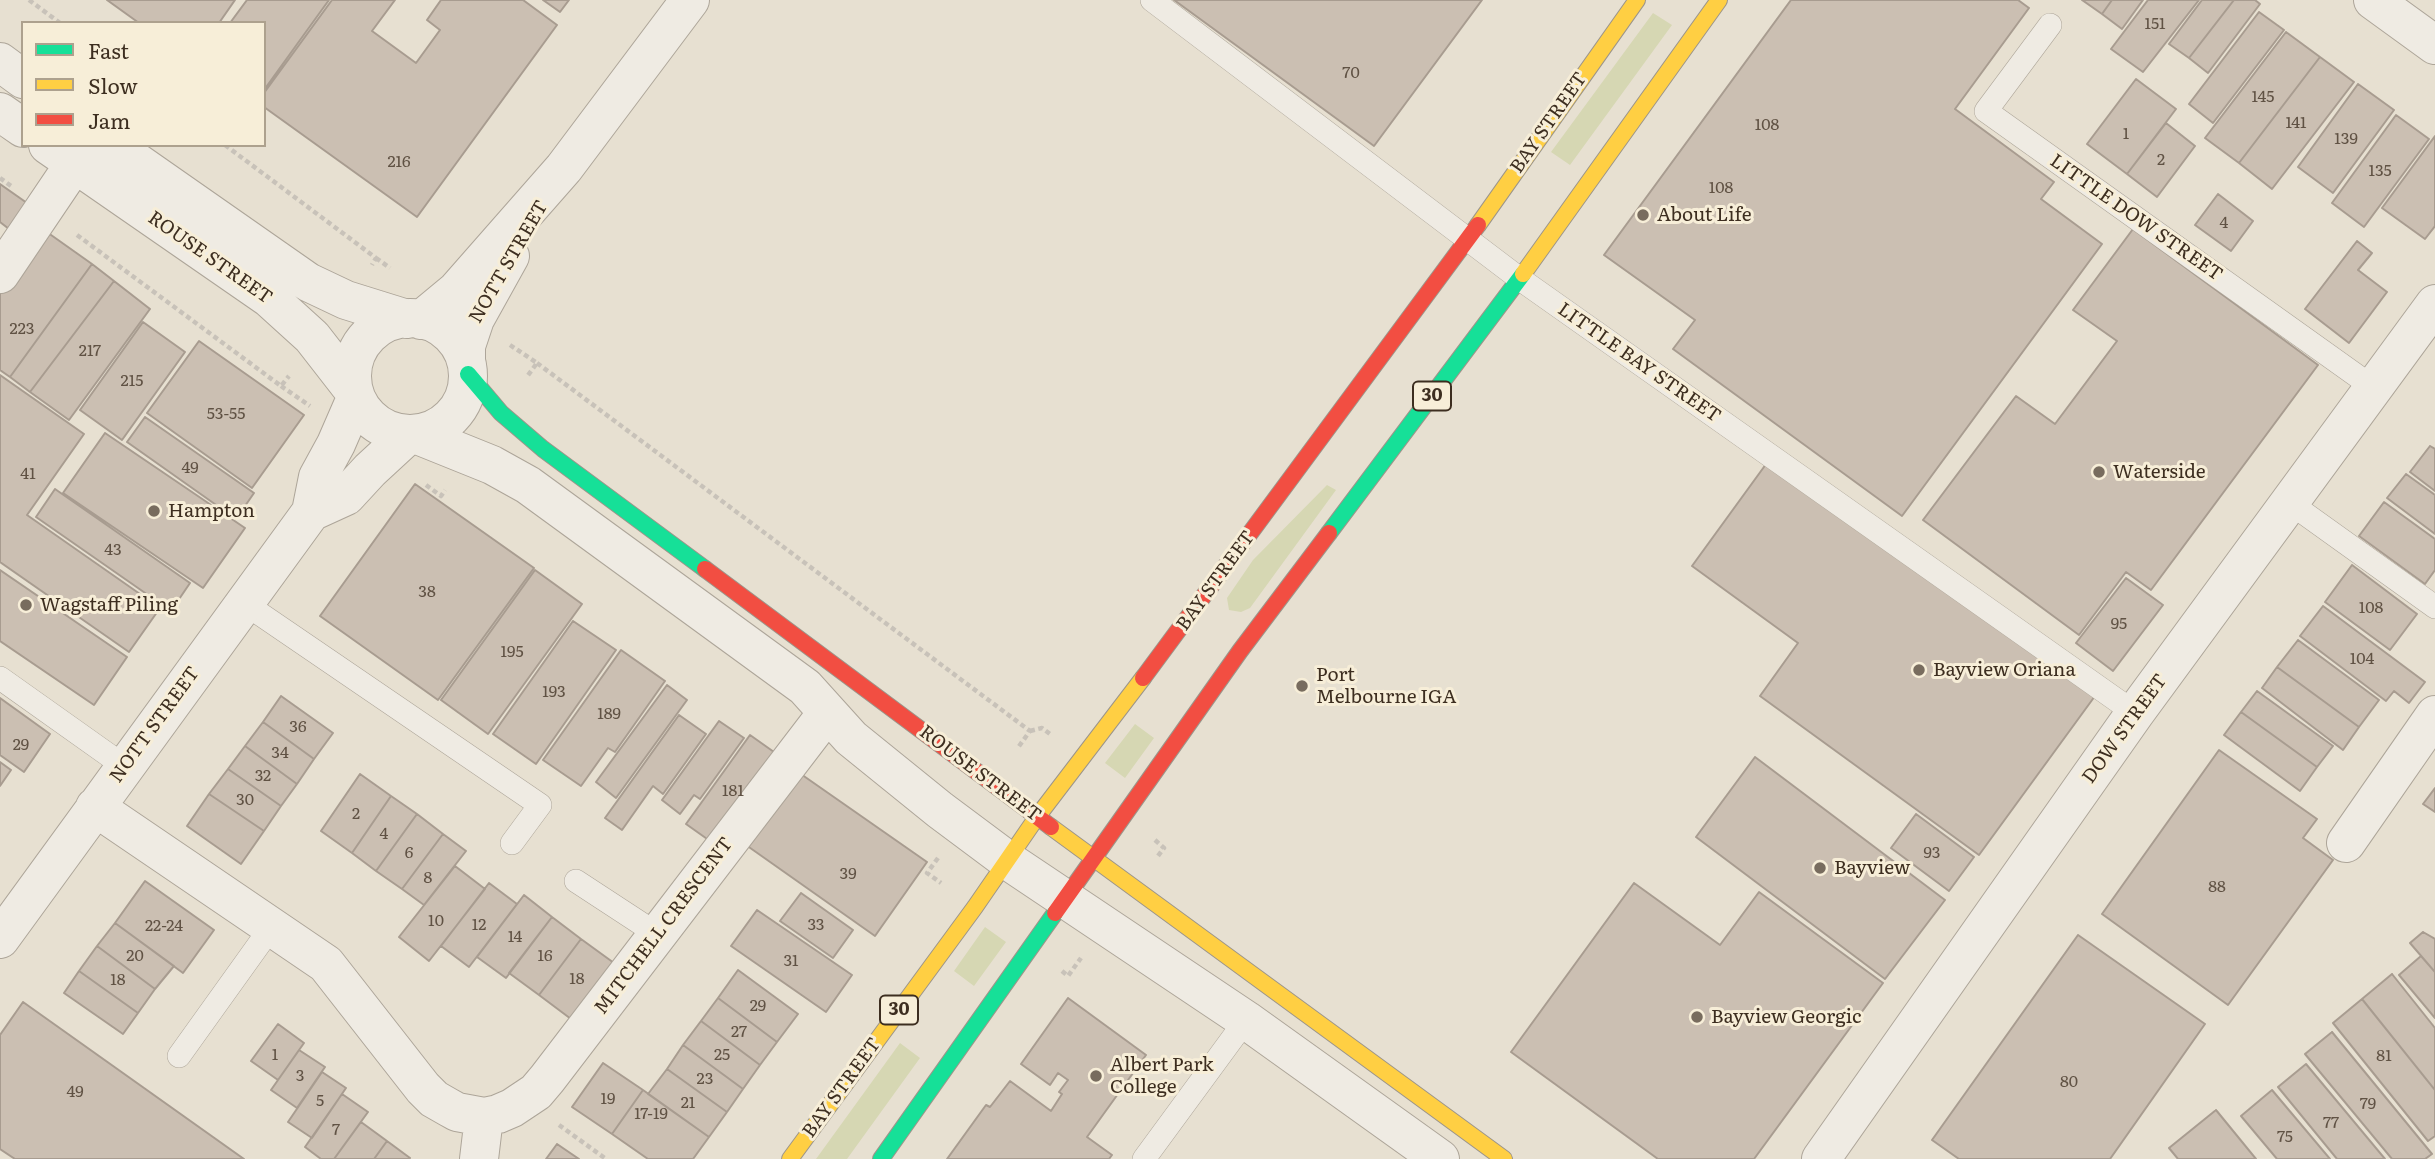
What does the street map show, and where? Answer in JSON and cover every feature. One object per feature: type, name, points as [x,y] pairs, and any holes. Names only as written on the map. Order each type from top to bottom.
[{"type":"main road","name":"BAY STREET","points":[[790,1159],[975,907],[1037,817],[1195,620],[1637,0]]},
{"type":"main road","name":"30","points":[[881,1159],[1067,899],[1235,648],[1520,279],[1719,0]]},
{"type":"main road","name":"ROUSE STREET","points":[[467,368],[501,412],[535,443],[1094,860],[1504,1159]]},
{"type":"street","name":"NOTT STREET","points":[[414,319],[446,301],[456,291],[564,167],[690,0]]},
{"type":"street","points":[[2373,0],[2435,45]]},
{"type":"street","points":[[0,62],[21,78]]},
{"type":"street","points":[[0,112],[21,127]]},
{"type":"street","name":"ROUSE STREET","points":[[115,147],[308,282],[346,300],[414,319]]},
{"type":"street","points":[[0,274],[70,151]]},
{"type":"street","name":"ROUSE STREET","points":[[70,151],[283,309],[312,337],[355,395]]},
{"type":"street","name":"NOTT STREET","points":[[467,368],[470,332],[480,308],[564,167]]},
{"type":"street","name":"DOW STREET","points":[[1821,1159],[2135,713],[2435,304]]},
{"type":"street","points":[[310,512],[346,496],[370,470],[412,434],[442,425],[453,415],[464,396],[467,368],[458,344],[446,331],[414,319],[383,326],[363,343],[353,366],[352,379],[362,410],[383,427],[412,434],[492,465],[528,485],[805,687],[851,738],[1007,860],[1246,1020],[1440,1159]]},
{"type":"street","name":"NOTT STREET","points":[[0,939],[310,512],[318,477],[336,444],[355,395]]},
{"type":"street","name":"MITCHELL CRESCENT","points":[[484,1116],[498,1114],[536,1092],[827,713]]},
{"type":"street","points":[[2346,843],[2435,715]]},
{"type":"street","points":[[95,807],[270,929],[316,957],[334,972],[423,1088],[457,1112],[484,1116],[479,1159]]},
{"type":"lane","name":"LITTLE BAY STREET","points":[[1152,0],[1520,279],[2135,713]]},
{"type":"lane","name":"LITTLE DOW STREET","points":[[2050,25],[1986,111],[2374,388]]},
{"type":"lane","points":[[2290,503],[2435,607]]},
{"type":"lane","points":[[244,603],[540,805],[512,843]]},
{"type":"lane","points":[[0,678],[124,766]]},
{"type":"lane","points":[[576,881],[657,934]]},
{"type":"lane","points":[[179,1056],[270,929]]},
{"type":"lane","points":[[1144,1159],[1246,1020]]},
{"type":"path","points":[[30,0],[57,21]]},
{"type":"path","points":[[524,1100],[606,1159]]},
{"type":"green space","points":[[1653,13],[1672,25],[1570,165],[1551,152]]},
{"type":"green space","points":[[1327,485],[1336,490],[1250,608],[1241,612],[1229,610],[1227,598],[1253,560]]},
{"type":"green space","points":[[1135,724],[1154,738],[1125,778],[1105,763]]},
{"type":"green space","points":[[985,927],[1006,942],[974,986],[954,971]]},
{"type":"green space","points":[[900,1043],[920,1058],[847,1159],[816,1159]]},
{"type":"building","points":[[107,0],[235,0],[220,21],[136,21]]},
{"type":"building","points":[[247,0],[329,0],[266,87],[266,21],[231,21]]},
{"type":"building","points":[[332,0],[395,0],[372,31],[416,63],[440,30],[427,20],[441,0],[523,0],[557,25],[417,217],[266,108],[266,90]]},
{"type":"building","points":[[543,0],[569,0],[560,12]]},
{"type":"building","points":[[1174,0],[1482,0],[1374,146]]},
{"type":"building","points":[[1791,0],[2018,0],[2029,8],[1955,109],[2054,182],[2041,199],[2102,244],[1902,516],[1673,349],[1695,320],[1604,255]]},
{"type":"building","points":[[2082,0],[2112,0],[2102,14]]},
{"type":"building","points":[[2112,0],[2143,0],[2122,29],[2102,14]]},
{"type":"building","points":[[2148,0],[2199,0],[2143,72],[2111,49]]},
{"type":"building","points":[[2202,0],[2234,0],[2189,58],[2169,44]]},
{"type":"building","points":[[2234,0],[2255,0],[2260,4],[2208,73],[2189,58]]},
{"type":"building","points":[[2259,12],[2284,30],[2213,123],[2189,104]]},
{"type":"building","points":[[2286,32],[2320,57],[2239,163],[2205,138]]},
{"type":"building","points":[[2320,57],[2354,82],[2272,189],[2239,163]]},
{"type":"building","points":[[2136,79],[2176,109],[2127,174],[2087,144]]},
{"type":"building","points":[[2358,84],[2394,110],[2333,193],[2298,167]]},
{"type":"building","points":[[2396,115],[2429,139],[2364,227],[2332,203]]},
{"type":"building","points":[[2166,123],[2195,146],[2157,197],[2127,174]]},
{"type":"building","points":[[2435,136],[2435,226],[2425,239],[2382,208]]},
{"type":"building","points":[[0,184],[27,203],[9,229],[0,222]]},
{"type":"building","points":[[2218,194],[2253,221],[2231,251],[2195,225]]},
{"type":"building","name":"Waterside","points":[[2133,229],[2318,365],[2151,590],[2126,572],[2079,635],[1923,520],[2016,396],[2055,424],[2117,341],[2073,310]]},
{"type":"building","points":[[44,230],[92,264],[10,377],[0,370],[0,289]]},
{"type":"building","points":[[2357,241],[2372,253],[2358,270],[2387,292],[2349,343],[2305,309]]},
{"type":"building","points":[[92,264],[114,281],[30,392],[10,377]]},
{"type":"building","points":[[114,281],[150,309],[69,420],[30,392]]},
{"type":"building","points":[[143,322],[185,352],[122,440],[80,410]]},
{"type":"building","points":[[199,341],[304,415],[252,488],[147,413]]},
{"type":"building","points":[[0,375],[84,434],[27,515],[160,608],[129,652],[0,562]]},
{"type":"building","points":[[145,417],[254,493],[236,519],[127,442]]},
{"type":"building","name":"Hampton","points":[[105,433],[245,528],[203,588],[63,493]]},
{"type":"building","points":[[2430,446],[2435,449],[2435,491],[2410,472]]},
{"type":"building","name":"Bayview Oriana","points":[[1769,460],[2095,696],[1979,855],[1760,696],[1798,643],[1692,566]]},
{"type":"building","points":[[2406,474],[2435,495],[2435,534],[2387,498]]},
{"type":"building","points":[[415,484],[534,568],[438,700],[320,616]]},
{"type":"building","points":[[55,489],[190,583],[171,611],[36,517]]},
{"type":"building","points":[[2384,502],[2435,539],[2435,570],[2425,584],[2359,536]]},
{"type":"building","points":[[2352,565],[2417,614],[2390,650],[2325,602]]},
{"type":"building","name":"Wagstaff Piling","points":[[0,570],[127,657],[94,705],[0,641]]},
{"type":"building","points":[[535,570],[582,604],[488,734],[441,700]]},
{"type":"building","points":[[2126,578],[2163,605],[2113,671],[2076,643]]},
{"type":"building","points":[[2323,606],[2425,682],[2409,703],[2394,691],[2386,701],[2300,636]]},
{"type":"building","points":[[573,621],[616,650],[536,764],[493,734]]},
{"type":"building","points":[[2298,640],[2379,700],[2359,727],[2277,667]]},
{"type":"building","points":[[621,650],[665,681],[615,752],[608,748],[581,786],[543,760]]},
{"type":"building","points":[[2277,667],[2359,727],[2343,750],[2262,688]]},
{"type":"building","points":[[667,685],[687,700],[616,798],[596,782]]},
{"type":"building","points":[[2257,691],[2333,746],[2317,767],[2241,712]]},
{"type":"building","points":[[281,696],[333,733],[314,759],[263,722]]},
{"type":"building","points":[[0,698],[50,734],[24,772],[0,755]]},
{"type":"building","points":[[2241,712],[2317,767],[2300,791],[2224,735]]},
{"type":"building","points":[[679,715],[706,734],[663,794],[653,786],[622,830],[605,818]]},
{"type":"building","points":[[719,721],[744,738],[700,799],[694,795],[680,814],[662,800]]},
{"type":"building","points":[[263,722],[314,759],[297,784],[245,746]]},
{"type":"building","points":[[750,735],[781,757],[717,846],[686,824]]},
{"type":"building","points":[[245,746],[297,784],[281,806],[228,769]]},
{"type":"building","points":[[2219,750],[2317,819],[2303,838],[2333,860],[2228,1005],[2102,914]]},
{"type":"building","name":"Bayview","points":[[1755,757],[1945,900],[1885,979],[1696,837]]},
{"type":"building","points":[[0,762],[11,770],[0,786]]},
{"type":"building","points":[[228,769],[281,806],[264,831],[209,794]]},
{"type":"building","points":[[798,772],[927,862],[875,936],[746,845]]},
{"type":"building","points":[[360,774],[391,796],[352,853],[321,831]]},
{"type":"building","points":[[2435,788],[2435,812],[2423,804]]},
{"type":"building","points":[[209,794],[264,831],[241,864],[187,826]]},
{"type":"building","points":[[391,796],[417,814],[376,871],[352,853]]},
{"type":"building","points":[[417,814],[443,834],[402,889],[376,871]]},
{"type":"building","points":[[1916,814],[1974,857],[1949,891],[1891,848]]},
{"type":"building","points":[[443,834],[466,851],[424,905],[402,889]]},
{"type":"building","points":[[455,866],[485,889],[429,961],[399,937]]},
{"type":"building","points":[[145,881],[214,930],[183,973],[115,923]]},
{"type":"building","points":[[489,883],[517,904],[469,967],[441,946]]},
{"type":"building","name":"Bayview Georgic","points":[[1634,883],[1720,945],[1759,892],[1883,983],[1754,1159],[1658,1159],[1511,1052]]},
{"type":"building","points":[[801,893],[853,930],[833,958],[780,921]]},
{"type":"building","points":[[524,895],[552,917],[506,978],[477,957]]},
{"type":"building","points":[[757,910],[852,975],[826,1012],[731,946]]},
{"type":"building","points":[[552,917],[581,939],[539,995],[509,973]]},
{"type":"building","points":[[115,923],[174,966],[155,989],[97,946]]},
{"type":"building","points":[[2423,932],[2435,939],[2435,972],[2410,943]]},
{"type":"building","points":[[2078,935],[2205,1024],[2110,1159],[1959,1159],[1932,1140]]},
{"type":"building","points":[[581,939],[614,963],[571,1019],[539,995]]},
{"type":"building","points":[[97,946],[155,989],[138,1013],[79,971]]},
{"type":"building","points":[[2421,956],[2435,972],[2435,1018],[2399,975]]},
{"type":"building","points":[[738,970],[798,1014],[777,1042],[718,998]]},
{"type":"building","points":[[79,971],[138,1013],[123,1034],[64,993]]},
{"type":"building","points":[[2392,974],[2435,1028],[2435,1090],[2362,999]]},
{"type":"building","points":[[718,998],[777,1042],[760,1065],[701,1021]]},
{"type":"building","name":"Albert Park College","points":[[1068,998],[1146,1055],[1087,1137],[1112,1155],[1109,1159],[947,1159],[986,1105],[990,1107],[1010,1081],[1051,1111],[1062,1094],[1059,1092],[1068,1080],[1058,1073],[1050,1085],[1021,1064]]},
{"type":"building","points":[[2362,999],[2435,1090],[2435,1136],[2428,1141],[2333,1023]]},
{"type":"building","points":[[23,1002],[244,1159],[15,1159],[0,1149],[0,1035]]},
{"type":"building","points":[[701,1021],[760,1065],[743,1089],[683,1045]]},
{"type":"building","points":[[278,1024],[304,1043],[278,1080],[251,1061]]},
{"type":"building","points":[[2332,1032],[2432,1154],[2425,1159],[2392,1159],[2305,1054]]},
{"type":"building","points":[[683,1045],[743,1089],[727,1112],[667,1069]]},
{"type":"building","points":[[299,1050],[325,1067],[297,1108],[271,1090]]},
{"type":"building","points":[[603,1063],[643,1090],[612,1134],[572,1107]]},
{"type":"building","points":[[2306,1064],[2385,1159],[2337,1159],[2278,1087]]},
{"type":"building","points":[[667,1069],[727,1112],[709,1137],[648,1094]]},
{"type":"building","points":[[322,1072],[346,1088],[312,1138],[288,1122]]},
{"type":"building","points":[[643,1090],[709,1137],[693,1159],[648,1159],[612,1134]]},
{"type":"building","points":[[2272,1090],[2330,1159],[2277,1159],[2241,1116]]},
{"type":"building","points":[[342,1094],[368,1112],[334,1159],[321,1159],[305,1147]]},
{"type":"building","points":[[2216,1110],[2256,1159],[2178,1159],[2169,1148]]},
{"type":"building","points":[[361,1122],[387,1141],[374,1159],[334,1159]]},
{"type":"building","points":[[387,1141],[410,1158],[374,1159]]},
{"type":"building","points":[[557,1144],[579,1159],[546,1159]]},
{"type":"traffic: fast","points":[[1329,533],[1523,274]]},
{"type":"traffic: fast","points":[[468,374],[501,413],[543,449],[705,569]]},
{"type":"traffic: fast","points":[[881,1159],[1055,913]]},
{"type":"traffic: slow","points":[[1478,225],[1637,0]]},
{"type":"traffic: slow","points":[[1523,274],[1719,0]]},
{"type":"traffic: slow","points":[[790,1159],[975,907],[1037,817],[1143,678]]},
{"type":"traffic: slow","points":[[1051,827],[1504,1159]]},
{"type":"traffic: jam","points":[[1143,678],[1478,225]]},
{"type":"traffic: jam","points":[[1055,913],[1240,651],[1329,533]]},
{"type":"traffic: jam","points":[[705,569],[1051,827]]},
{"type":"place","name":"About Life","points":[[1643,215]]},
{"type":"place","name":"Waterside","points":[[2099,472]]},
{"type":"place","name":"Hampton","points":[[154,511]]},
{"type":"place","name":"Wagstaff Piling","points":[[26,605]]},
{"type":"place","name":"Bayview Oriana","points":[[1919,670]]},
{"type":"place","name":"Port Melbourne IGA","points":[[1302,686]]},
{"type":"place","name":"Bayview","points":[[1820,868]]},
{"type":"place","name":"Bayview Georgic","points":[[1697,1017]]},
{"type":"place","name":"Albert Park College","points":[[1096,1076]]}]
